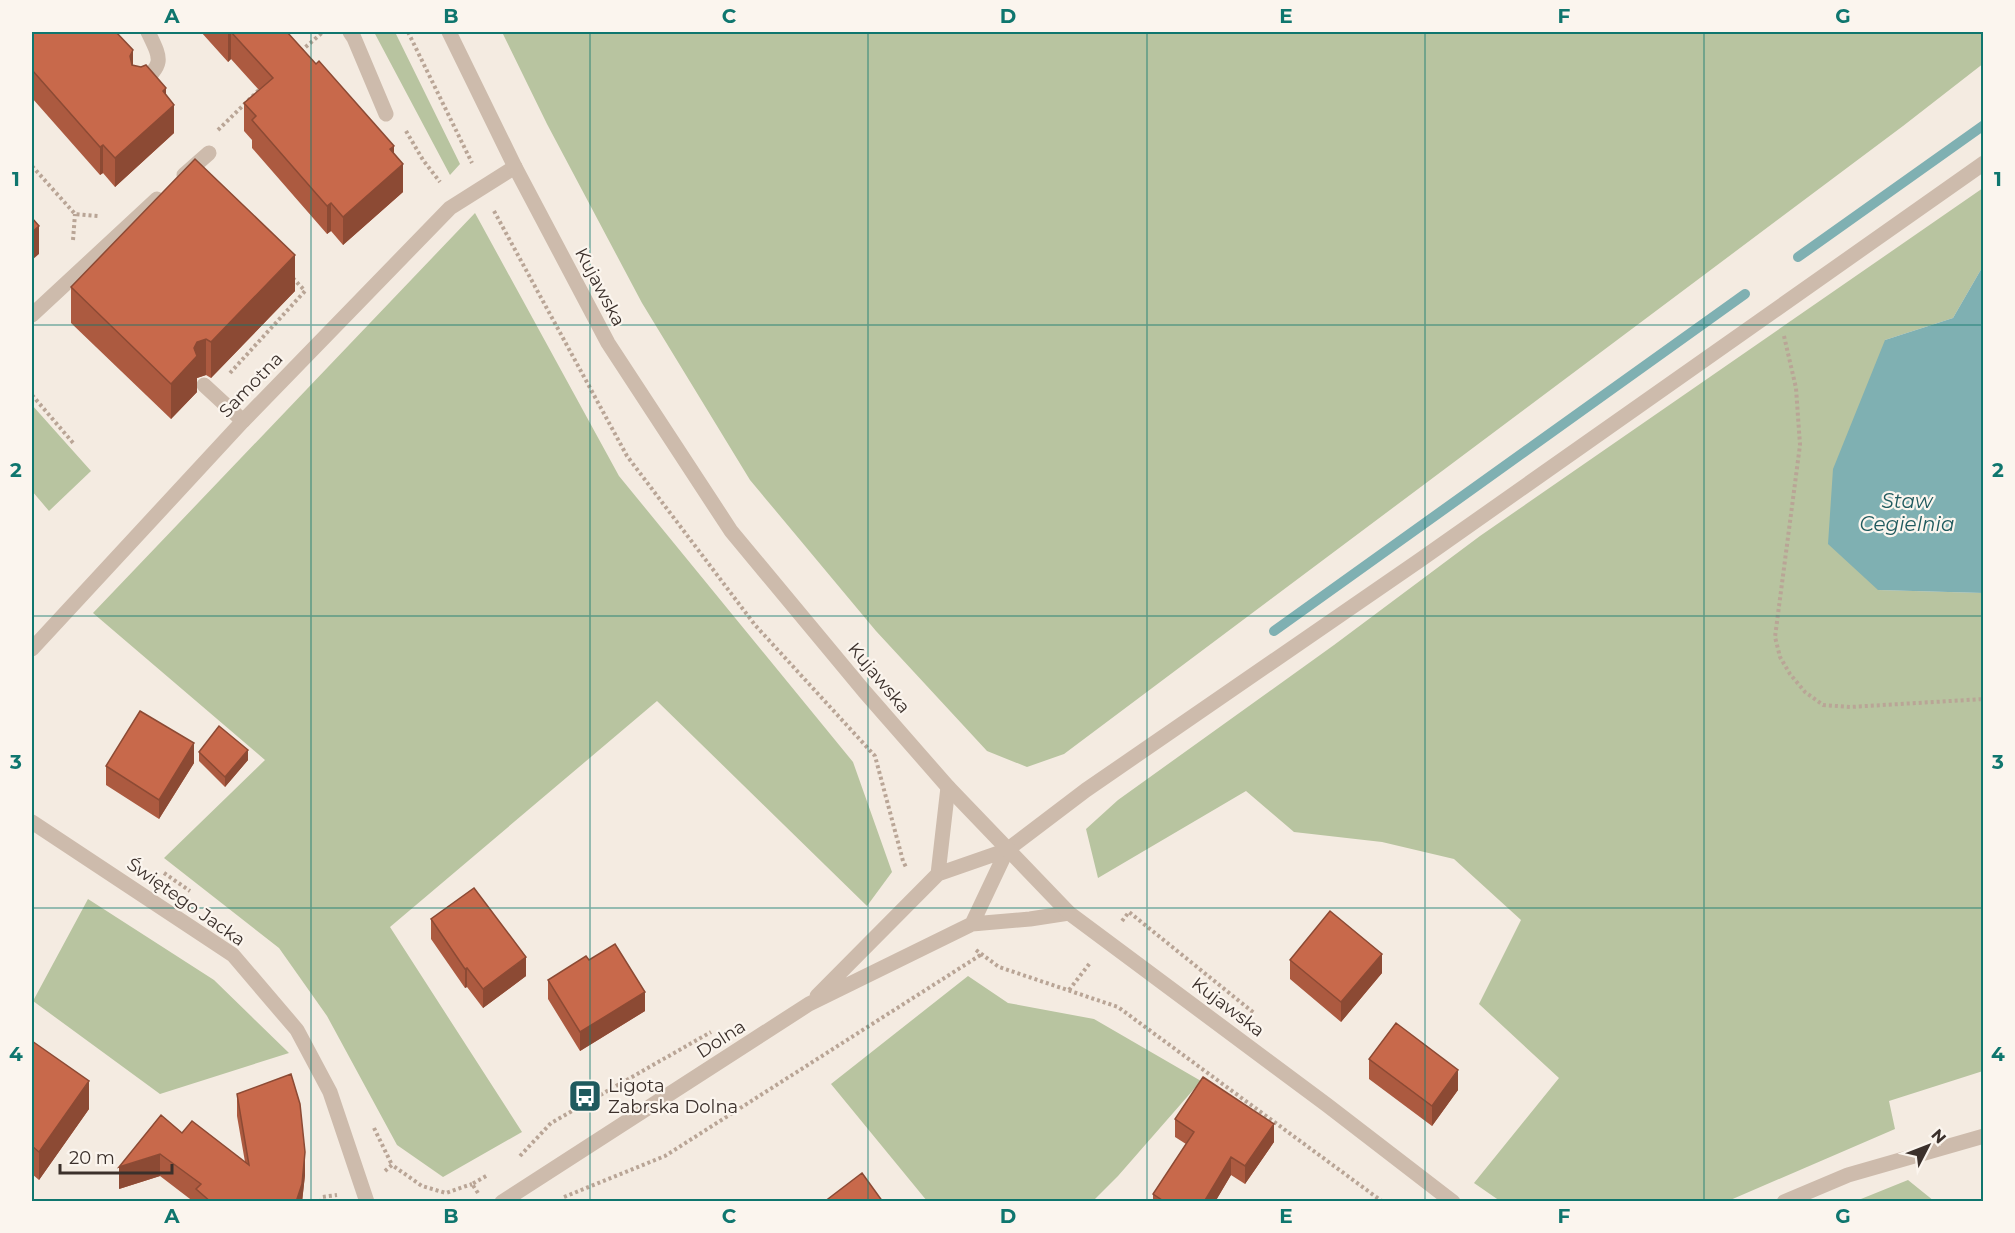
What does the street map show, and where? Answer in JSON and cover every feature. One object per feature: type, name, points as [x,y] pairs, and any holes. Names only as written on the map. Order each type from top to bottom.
[{"type":"street","points":[[139,86],[157,70],[159,56],[148,32]]},
{"type":"street","points":[[350,32],[386,114]]},
{"type":"street","name":"Kujawska","points":[[449,32],[515,166],[608,343],[731,531],[864,691],[948,787],[1069,912],[1327,1105],[1452,1202]]},
{"type":"street","points":[[32,315],[209,153]]},
{"type":"street","points":[[972,924],[1008,850],[1086,790],[1401,573],[1983,163]]},
{"type":"street","name":"Samotna","points":[[32,649],[243,420],[450,208],[515,166]]},
{"type":"street","points":[[208,388],[243,420]]},
{"type":"street","points":[[938,874],[948,787]]},
{"type":"street","name":"Świętego Jacka","points":[[32,822],[233,955],[297,1030],[330,1092],[364,1195]]},
{"type":"street","name":"Dolna","points":[[809,1004],[938,874],[1008,850]]},
{"type":"street","name":"Dolna","points":[[502,1202],[809,1004],[972,924],[1030,919],[1069,912]]},
{"type":"street","points":[[1784,1202],[1848,1175],[1983,1136]]},
{"type":"path","points":[[296,55],[323,32]]},
{"type":"path","points":[[209,153],[218,130],[262,86]]},
{"type":"path","points":[[405,129],[423,160],[444,187]]},
{"type":"path","points":[[32,166],[75,214],[137,218]]},
{"type":"path","points":[[208,388],[305,291],[289,274]]},
{"type":"path","points":[[1777,309],[1796,388],[1800,445],[1775,637],[1779,657],[1805,692],[1823,705],[1850,707],[1983,699]]},
{"type":"path","points":[[32,395],[74,444]]},
{"type":"path","points":[[563,1197],[665,1156],[982,954]]},
{"type":"path","points":[[515,1161],[551,1123],[716,1030]]},
{"type":"path","points":[[321,1202],[322,1197],[356,1192],[364,1195],[392,1165],[422,1186],[446,1193],[489,1175]]},
{"type":"path","points":[[472,1184],[483,1202]]},
{"type":"green space","points":[[374,32],[395,32],[460,164],[450,175]]},
{"type":"green space","points":[[502,32],[1983,32],[1984,63],[1064,754],[1027,767],[987,751],[876,631],[750,480],[642,303],[547,124]]},
{"type":"green space","points":[[1983,188],[1983,266],[1953,318],[1885,340],[1878,590],[1983,593],[1983,1071],[1889,1101],[1895,1129],[1728,1201],[1500,1201],[1474,1183],[1559,1078],[1479,1004],[1521,920],[1454,859],[1382,842],[1294,832],[1246,791],[1098,878],[1086,829],[1118,800],[1334,645],[1480,536]]},
{"type":"green space","points":[[475,213],[619,476],[853,762],[892,872],[867,906],[657,701],[390,927],[522,1132],[443,1177],[397,1145],[327,1016],[279,948],[164,858],[265,760],[93,613]]},
{"type":"green space","points":[[32,405],[91,471],[49,511],[32,491]]},
{"type":"green space","points":[[88,899],[214,980],[289,1053],[160,1094],[33,1001]]},
{"type":"green space","points":[[968,976],[1008,1003],[1094,1019],[1201,1081],[1118,1176],[1092,1202],[927,1201],[831,1084]]},
{"type":"green space","points":[[1908,1180],[1934,1201],[1856,1201]]},
{"type":"water","name":"Staw Cegielnia","points":[[1983,266],[1983,593],[1878,590],[1828,544],[1833,469],[1885,340],[1953,318]]},
{"type":"building","points":[[32,32],[116,32],[133,50],[130,56],[132,65],[141,67],[146,65],[166,88],[163,91],[174,105],[115,158],[103,145],[100,147],[32,70]]},
{"type":"building","points":[[231,32],[287,32],[316,64],[319,61],[394,146],[390,149],[403,164],[343,217],[331,203],[327,206],[252,120],[256,116],[244,103],[273,78]]},
{"type":"building","points":[[195,159],[295,255],[211,342],[206,339],[197,342],[194,348],[197,356],[171,384],[71,287]]},
{"type":"building","points":[[32,218],[39,226],[32,232]]},
{"type":"building","points":[[140,711],[194,743],[159,800],[106,766]]},
{"type":"building","points":[[219,726],[248,750],[225,777],[199,752]]},
{"type":"building","points":[[474,888],[526,957],[483,989],[467,968],[465,969],[431,919]]},
{"type":"building","points":[[1330,911],[1382,954],[1341,1002],[1290,960]]},
{"type":"building","points":[[615,944],[645,992],[580,1032],[548,980],[586,956],[589,960]]},
{"type":"building","points":[[1396,1023],[1458,1070],[1432,1106],[1369,1059]]},
{"type":"building","points":[[32,1041],[89,1081],[39,1152],[32,1146]]},
{"type":"building","points":[[291,1074],[300,1104],[305,1152],[302,1184],[296,1202],[211,1202],[196,1189],[201,1184],[160,1154],[119,1167],[161,1115],[182,1133],[192,1121],[249,1165],[237,1094]]},
{"type":"building","points":[[1203,1077],[1274,1124],[1245,1166],[1231,1157],[1204,1202],[1165,1202],[1153,1194],[1194,1132],[1175,1119]]},
{"type":"building","points":[[862,1173],[883,1202],[824,1202]]},
{"type":"waterway","points":[[1798,257],[1984,125]]},
{"type":"waterway","points":[[1274,631],[1745,294]]},
{"type":"place","name":"Ligota Zabrska Dolna","points":[[585,1096]]}]
